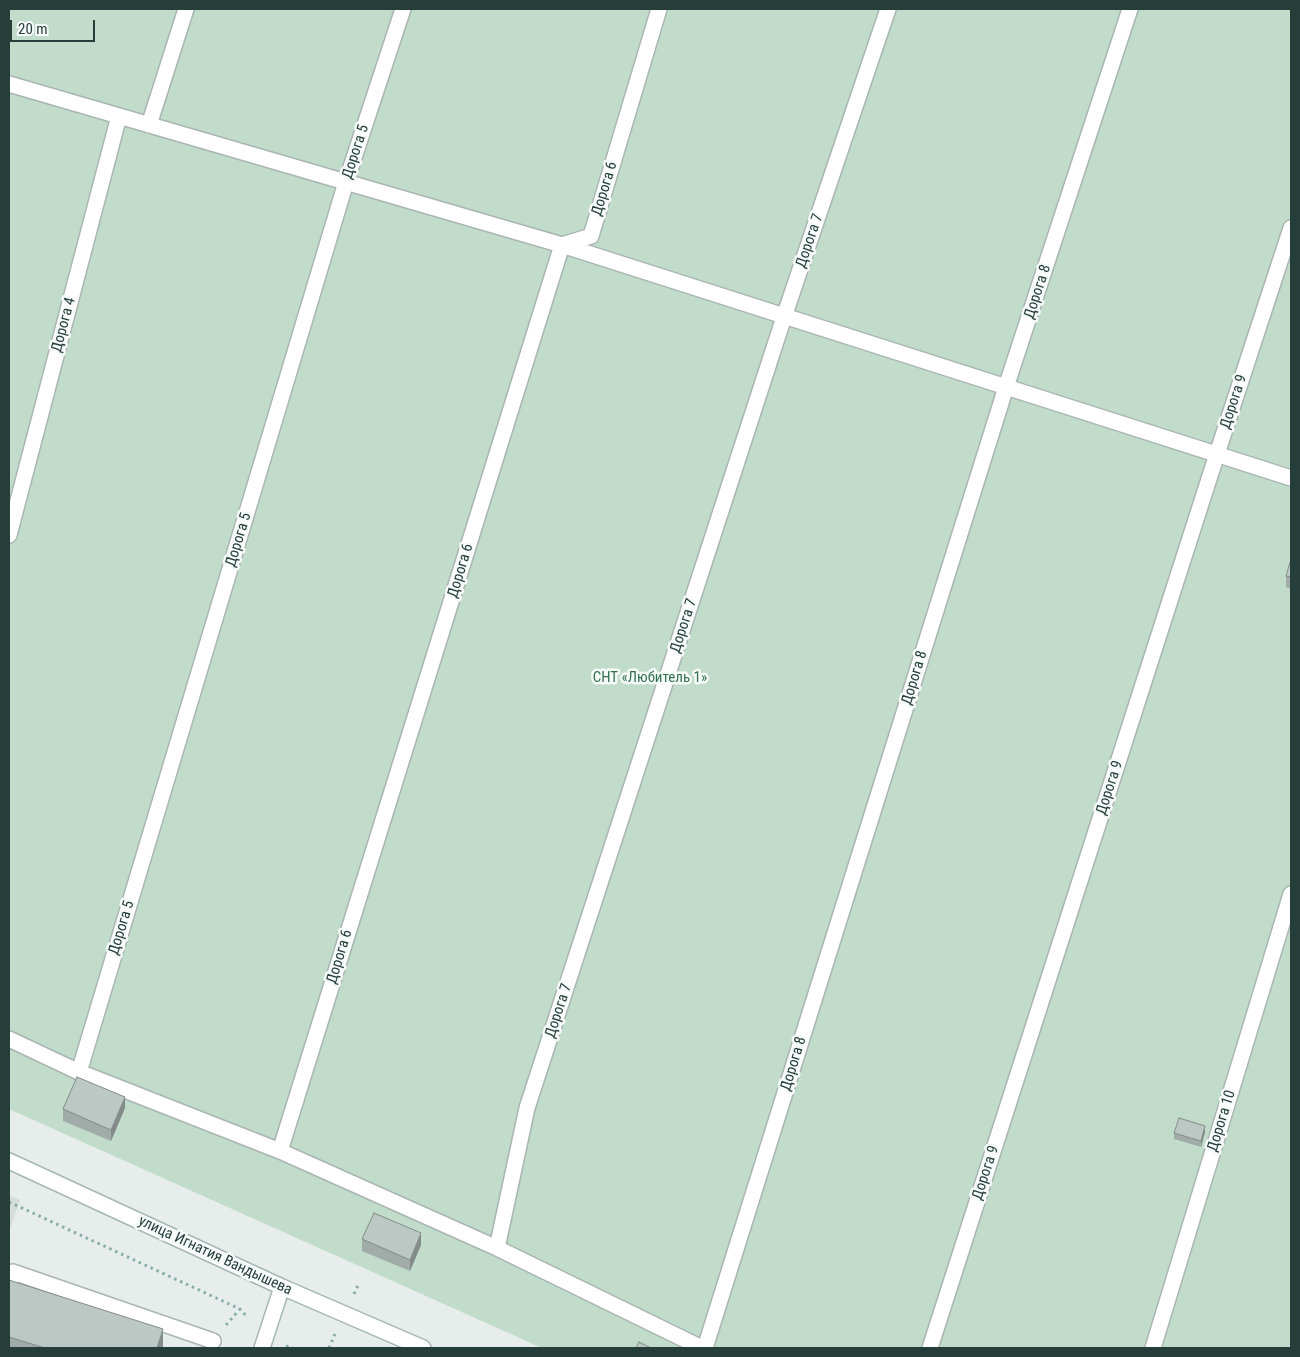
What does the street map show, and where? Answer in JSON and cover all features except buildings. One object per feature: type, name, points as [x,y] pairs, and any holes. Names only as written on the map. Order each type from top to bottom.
[{"type":"street","points":[[149,125],[186,9]]},
{"type":"street","name":"Дорога 5","points":[[79,1072],[346,182],[403,9]]},
{"type":"street","name":"Дорога 6","points":[[280,1151],[562,245],[591,236],[659,9]]},
{"type":"street","name":"Дорога 7","points":[[497,1248],[527,1108],[784,317],[888,9]]},
{"type":"street","name":"Дорога 8","points":[[703,1348],[1006,387],[1130,9]]},
{"type":"street","points":[[9,84],[562,245],[1291,478]]},
{"type":"street","name":"Дорога 4","points":[[9,535],[119,116]]},
{"type":"street","name":"Дорога 9","points":[[930,1348],[1291,228]]},
{"type":"street","name":"Дорога 10","points":[[1153,1348],[1291,894]]},
{"type":"street","points":[[9,1039],[79,1072],[280,1151],[497,1248],[703,1348]]},
{"type":"street","name":"улица Игнатия Вандышева","points":[[9,1161],[282,1286],[423,1348]]},
{"type":"street","points":[[9,1286],[13,1272],[213,1341]]},
{"type":"street","points":[[264,1343],[282,1286]]},
{"type":"path","points":[[9,1202],[240,1309],[264,1343],[294,1348]]},
{"type":"shaded area","points":[[9,1195],[20,1200],[9,1232]]},
{"type":"green space","name":"СНТ «Любитель 1»","points":[[9,9],[1291,9],[1291,1348],[542,1348],[9,1109]]}]
